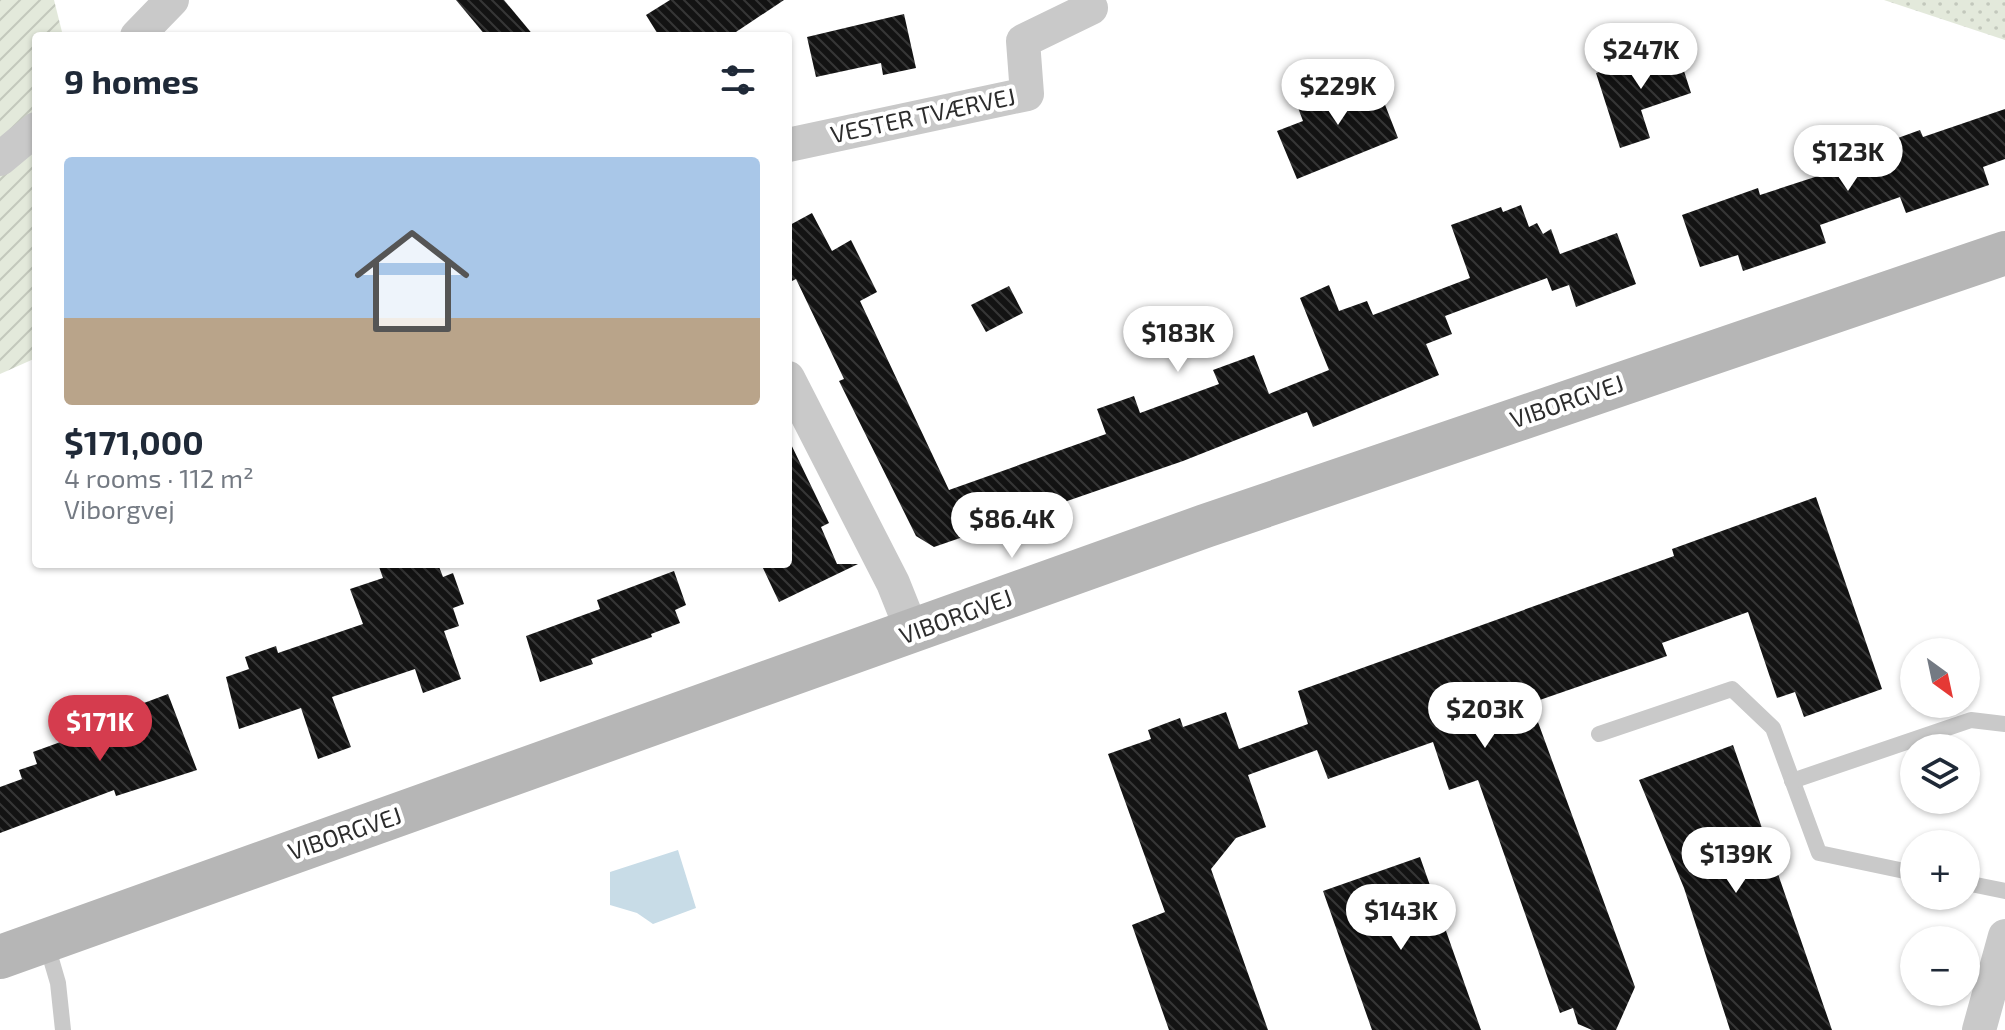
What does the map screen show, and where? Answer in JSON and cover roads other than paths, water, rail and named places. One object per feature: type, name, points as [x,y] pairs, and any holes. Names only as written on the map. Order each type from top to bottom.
[{"type":"street","points":[[141,32],[172,0]]},
{"type":"street","name":"VESTER TVÆRVEJ","points":[[792,144],[1027,94],[1023,41],[1091,8]]},
{"type":"street","points":[[0,159],[32,132]]},
{"type":"street","name":"VIBORGVEJ","points":[[0,954],[913,633],[1205,526],[2005,253]]},
{"type":"street","points":[[792,386],[893,583],[913,633]]},
{"type":"street","points":[[1979,1030],[2005,936]]},
{"type":"lane","points":[[1599,734],[1732,689],[1773,728],[1819,853],[1900,870]]},
{"type":"lane","points":[[1792,781],[1971,720],[2005,724]]},
{"type":"lane","points":[[1980,886],[2005,891]]},
{"type":"lane","points":[[45,940],[58,983],[63,1030]]},
{"type":"water","points":[[678,850],[696,908],[653,924],[637,913],[610,905],[610,872]]}]
